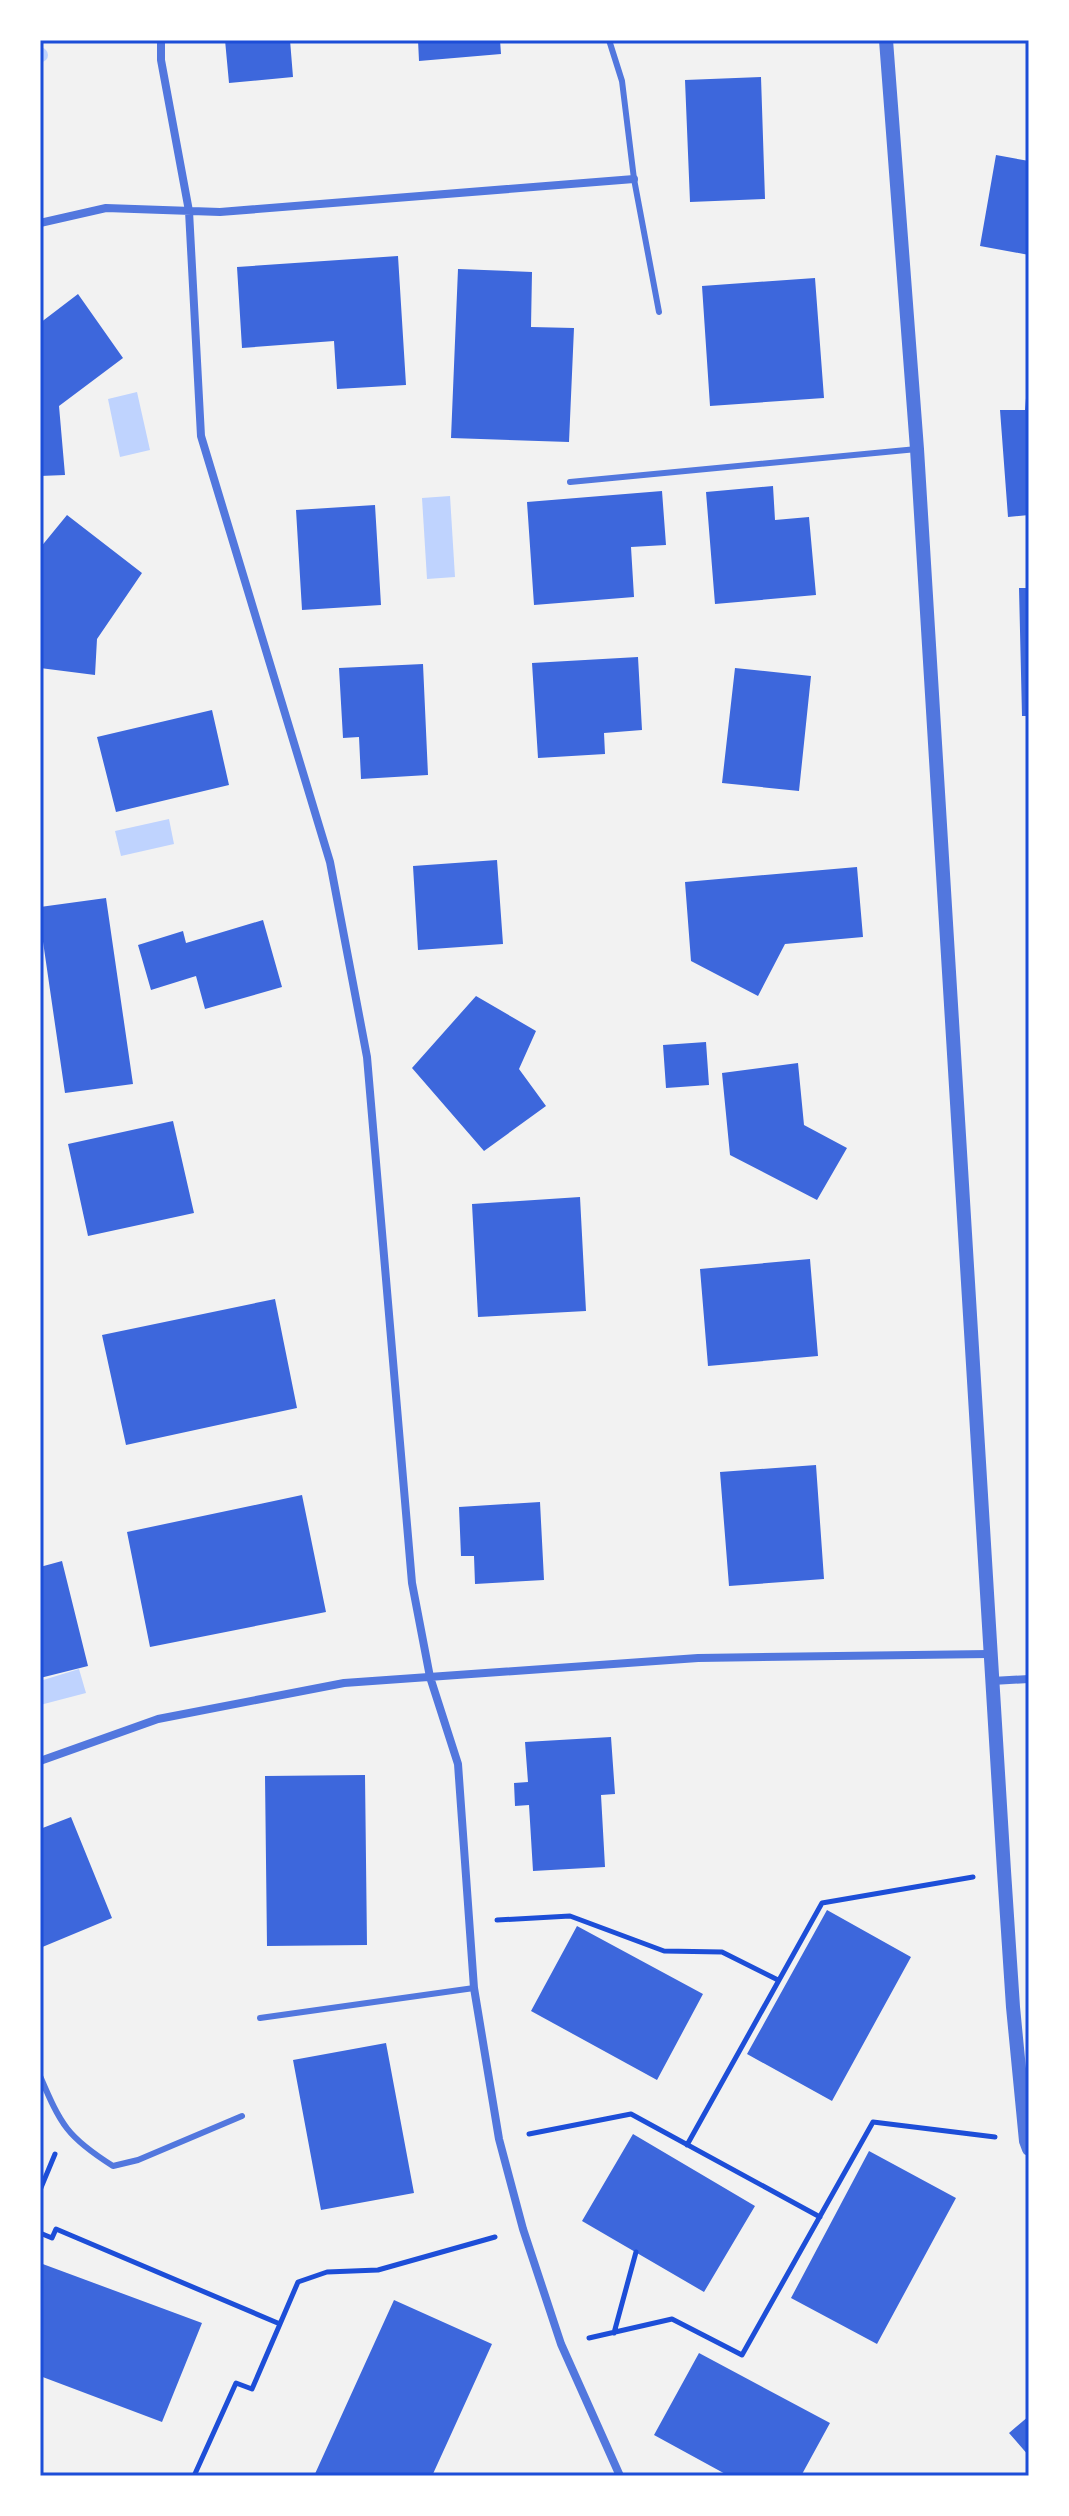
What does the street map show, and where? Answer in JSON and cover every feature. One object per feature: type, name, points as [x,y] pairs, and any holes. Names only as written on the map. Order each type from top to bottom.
[{"type":"street","points":[[161,40],[161,60],[189,211],[201,436],[330,862],[367,1057],[412,1583],[430,1677],[458,1764],[474,1988],[499,2139],[523,2229],[561,2344],[620,2476]]},
{"type":"street","points":[[886,40],[917,449],[989,1654],[1013,2007],[1028,2145]]},
{"type":"street","points":[[40,223],[106,208],[220,212],[634,179]]},
{"type":"street","points":[[40,1761],[158,1719],[344,1683],[698,1658],[989,1654]]},
{"type":"street","points":[[991,1681],[1029,1679]]},
{"type":"lane","points":[[609,40],[622,81],[634,179],[659,312]]},
{"type":"lane","points":[[570,482],[917,449]]},
{"type":"lane","points":[[260,2018],[474,1988]]},
{"type":"lane","points":[[40,2076],[66,2129],[88,2150],[113,2166],[138,2160],[242,2116]]},
{"type":"path","points":[[687,2145],[822,1903],[1004,1871]]},
{"type":"path","points":[[468,1922],[570,1916],[664,1951],[722,1952],[778,1980]]},
{"type":"path","points":[[499,2139],[631,2114],[820,2217]]},
{"type":"path","points":[[561,2344],[672,2319],[742,2355],[873,2122],[1028,2145]]},
{"type":"path","points":[[40,2233],[52,2238],[56,2229],[280,2324]]},
{"type":"path","points":[[194,2476],[236,2383],[252,2389],[298,2282],[327,2272],[378,2270],[523,2229]]},
{"type":"path","points":[[614,2333],[636,2252]]},
{"type":"water","points":[[137,392],[150,450],[120,457],[108,399]]},
{"type":"water","points":[[450,496],[455,577],[427,579],[422,498]]},
{"type":"water","points":[[169,819],[174,844],[121,856],[115,831]]},
{"type":"water","points":[[79,1669],[86,1693],[40,1705],[40,1681]]},
{"type":"building","points":[[225,40],[290,40],[293,77],[229,83]]},
{"type":"building","points":[[418,40],[500,40],[501,54],[419,61]]},
{"type":"building","points":[[761,77],[765,199],[690,202],[685,80]]},
{"type":"building","points":[[996,155],[1029,161],[1029,255],[980,246]]},
{"type":"building","points":[[398,256],[406,385],[337,389],[334,341],[242,348],[237,267]]},
{"type":"building","points":[[458,269],[532,272],[531,327],[574,328],[569,442],[451,438]]},
{"type":"building","points":[[815,278],[824,398],[710,406],[702,286]]},
{"type":"building","points":[[78,294],[123,358],[59,406],[65,475],[40,476],[40,323]]},
{"type":"building","points":[[1027,386],[1029,515],[1008,517],[1000,410],[1025,410]]},
{"type":"building","points":[[773,486],[775,520],[809,517],[816,595],[715,604],[706,492]]},
{"type":"building","points":[[662,491],[666,545],[631,547],[634,597],[534,605],[527,502]]},
{"type":"building","points":[[375,505],[381,605],[302,610],[296,510]]},
{"type":"building","points":[[67,515],[142,573],[97,639],[95,675],[40,668],[40,548]]},
{"type":"building","points":[[1019,588],[1029,588],[1029,716],[1022,716]]},
{"type":"building","points":[[638,657],[642,730],[604,733],[605,754],[538,758],[532,663]]},
{"type":"building","points":[[423,664],[428,775],[361,779],[359,737],[343,738],[339,668]]},
{"type":"building","points":[[735,668],[811,676],[799,791],[722,783]]},
{"type":"building","points":[[212,710],[229,785],[116,812],[97,737]]},
{"type":"building","points":[[497,860],[503,944],[418,950],[413,866]]},
{"type":"building","points":[[857,867],[863,937],[785,944],[758,996],[691,961],[685,882]]},
{"type":"building","points":[[106,898],[133,1084],[65,1093],[40,907]]},
{"type":"building","points":[[263,920],[282,987],[205,1009],[196,976],[151,990],[138,945],[183,931],[186,943]]},
{"type":"building","points":[[476,996],[536,1031],[519,1069],[546,1106],[484,1151],[412,1068]]},
{"type":"building","points":[[706,1042],[709,1085],[666,1088],[663,1045]]},
{"type":"building","points":[[798,1063],[804,1125],[847,1148],[817,1200],[730,1155],[722,1073]]},
{"type":"building","points":[[173,1121],[194,1213],[88,1236],[68,1144]]},
{"type":"building","points":[[580,1197],[586,1311],[478,1317],[472,1204]]},
{"type":"building","points":[[810,1259],[818,1356],[708,1366],[700,1269]]},
{"type":"building","points":[[275,1299],[297,1408],[126,1445],[102,1335]]},
{"type":"building","points":[[816,1465],[824,1579],[729,1586],[720,1472]]},
{"type":"building","points":[[302,1495],[326,1612],[150,1647],[127,1532]]},
{"type":"building","points":[[540,1502],[544,1580],[475,1584],[474,1556],[461,1556],[459,1507]]},
{"type":"building","points":[[62,1561],[88,1666],[40,1678],[40,1567]]},
{"type":"building","points":[[611,1737],[615,1794],[601,1795],[605,1867],[533,1871],[529,1805],[515,1806],[514,1783],[528,1782],[525,1742]]},
{"type":"building","points":[[365,1775],[367,1945],[267,1946],[265,1776]]},
{"type":"building","points":[[71,1817],[112,1918],[40,1948],[40,1829]]},
{"type":"building","points":[[827,1910],[911,1957],[832,2101],[747,2054]]},
{"type":"building","points":[[577,1926],[703,1994],[657,2080],[531,2011]]},
{"type":"building","points":[[386,2043],[414,2193],[321,2210],[293,2060]]},
{"type":"building","points":[[633,2134],[755,2206],[704,2292],[582,2221]]},
{"type":"building","points":[[869,2151],[956,2198],[877,2344],[791,2298]]},
{"type":"building","points":[[40,2263],[202,2323],[162,2422],[40,2376]]},
{"type":"building","points":[[394,2300],[492,2344],[448,2441],[432,2476],[314,2476]]},
{"type":"building","points":[[699,2353],[830,2423],[801,2476],[729,2476],[654,2435]]},
{"type":"building","points":[[1029,2416],[1029,2456],[1009,2433]]}]
